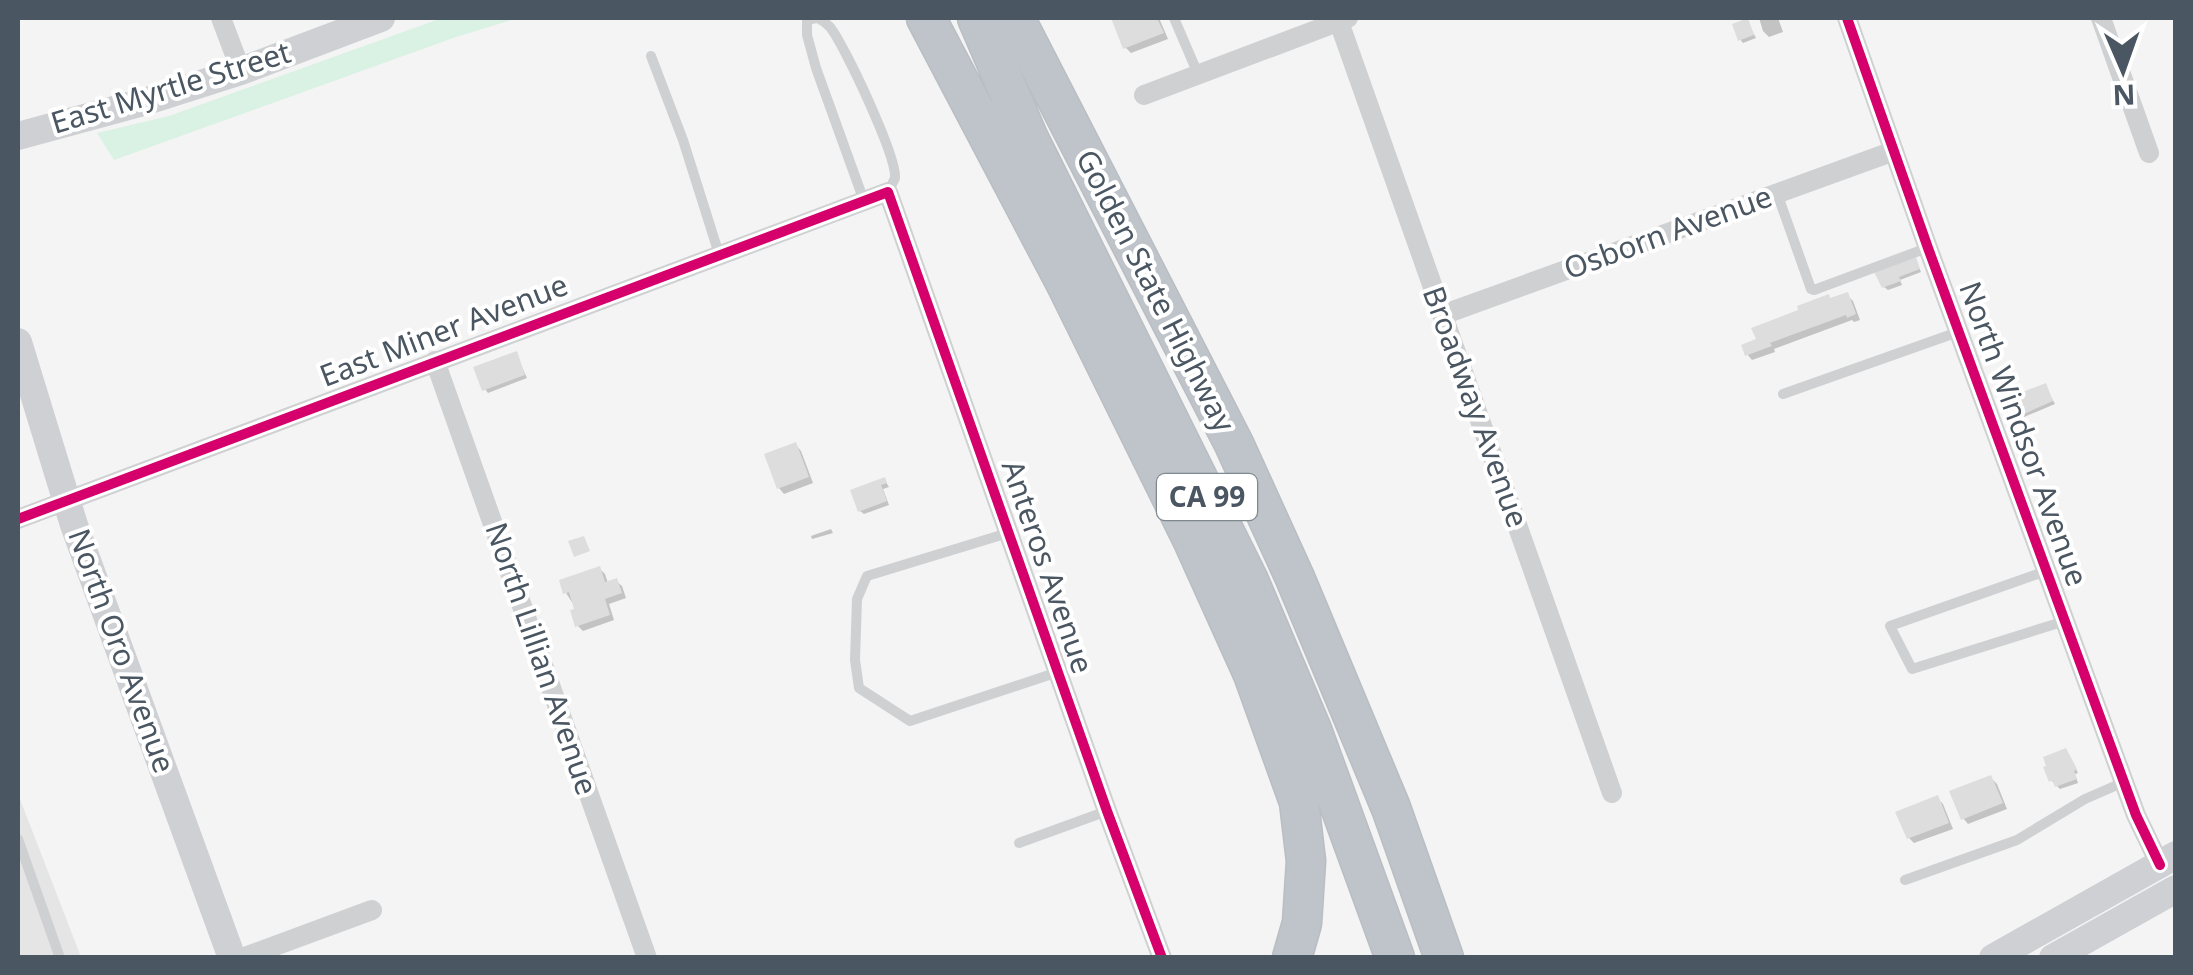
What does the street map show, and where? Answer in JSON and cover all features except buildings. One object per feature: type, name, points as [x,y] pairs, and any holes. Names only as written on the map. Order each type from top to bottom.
[{"type":"highway","points":[[926,18],[1134,420],[1252,674],[1298,802],[1306,860],[1302,923],[1292,958]]},
{"type":"highway","name":"Golden State Highway","points":[[968,18],[984,33],[1028,139],[1249,581],[1312,730],[1395,958]]},
{"type":"highway","name":"Golden State Highway","points":[[1015,18],[1234,444],[1391,808],[1444,958]]},
{"type":"highway","points":[[1041,18],[1077,139]]},
{"type":"street","points":[[221,18],[241,71]]},
{"type":"street","name":"East Myrtle Street","points":[[18,136],[241,71],[381,18]]},
{"type":"street","name":"North Windsor Avenue","points":[[1847,18],[2136,815],[2168,860]]},
{"type":"street","points":[[2101,18],[2148,153]]},
{"type":"street","points":[[1144,95],[1316,24],[1344,20]]},
{"type":"street","name":"Broadway Avenue","points":[[1344,20],[1442,315],[1612,793]]},
{"type":"street","name":"Osborn Avenue","points":[[1442,315],[1894,151]]},
{"type":"street","name":"East Miner Avenue","points":[[18,518],[888,192]]},
{"type":"street","name":"Anteros Avenue","points":[[888,192],[1162,958]]},
{"type":"street","name":"North Oro Avenue","points":[[18,342],[80,542],[232,958]]},
{"type":"street","name":"North Lillian Avenue","points":[[436,360],[647,958]]},
{"type":"street","points":[[1993,958],[2168,860],[2174,890],[2052,958]]},
{"type":"street","points":[[242,958],[372,910]]},
{"type":"lane","points":[[864,202],[816,68],[806,34],[807,20],[817,18],[829,26],[854,68],[893,166],[894,179],[888,192]]},
{"type":"lane","points":[[1174,18],[1198,74]]},
{"type":"lane","points":[[650,56],[683,140],[719,254]]},
{"type":"lane","points":[[1777,193],[1814,290],[1928,248]]},
{"type":"lane","points":[[1782,394],[1959,332]]},
{"type":"lane","points":[[1008,533],[867,576],[857,598],[855,660],[859,688],[910,720],[1058,672]]},
{"type":"lane","points":[[2046,571],[1890,626],[1912,669],[2064,621]]},
{"type":"lane","points":[[1905,880],[2017,840],[2085,799],[2124,782]]},
{"type":"lane","points":[[1020,843],[1107,812]]},
{"type":"lane","points":[[18,839],[60,958]]},
{"type":"shaded area","points":[[18,794],[81,957],[18,957]]},
{"type":"green space","points":[[442,18],[518,18],[114,160],[97,133],[169,116]]},
{"type":"cycle path","points":[[1847,18],[2136,815],[2160,865]]},
{"type":"cycle path","points":[[18,519],[888,192],[1162,958]]}]
